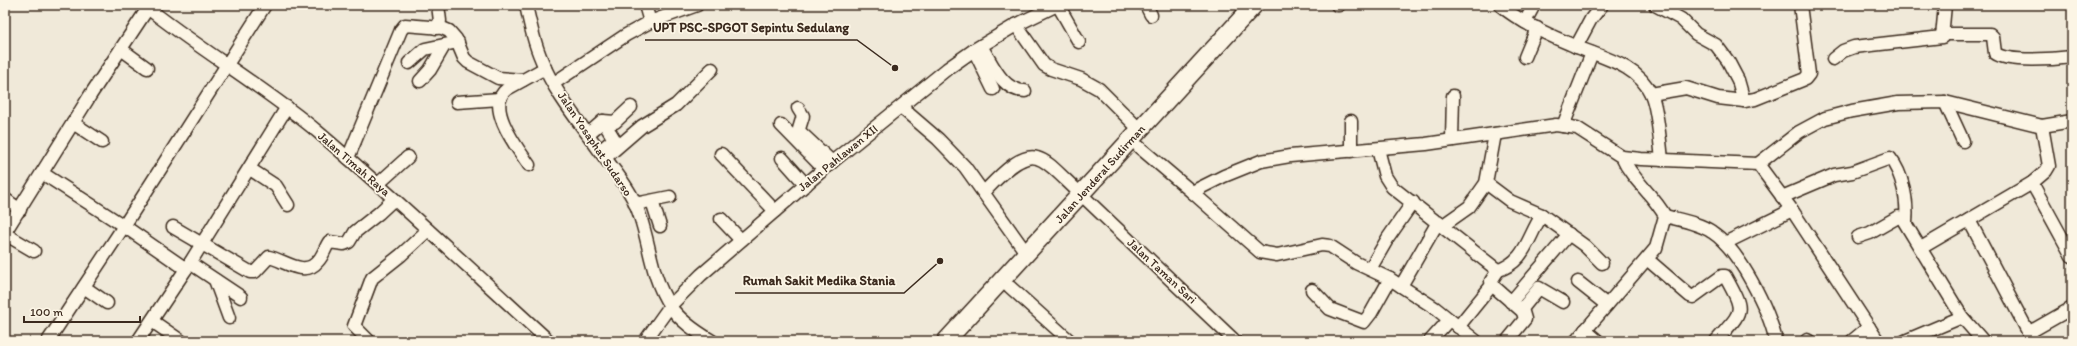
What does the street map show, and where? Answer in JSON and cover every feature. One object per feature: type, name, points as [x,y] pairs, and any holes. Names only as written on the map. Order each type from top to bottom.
[{"type":"highway","name":"Jalan Jenderal Sudirman","points":[[959,341],[1010,287],[1140,130],[1254,5]]},
{"type":"highway","name":"Jalan Jenderal Sudirman","points":[[946,341],[1027,254],[1139,147],[1267,5]]},
{"type":"street","points":[[48,341],[124,226],[265,5]]},
{"type":"street","points":[[436,28],[440,21],[438,5]]},
{"type":"street","name":"Jalan Yosaphat Sudarso","points":[[526,5],[533,35],[545,68],[602,155],[620,176],[635,204],[646,234],[659,287],[670,306],[685,322],[712,341]]},
{"type":"street","points":[[645,5],[650,22]]},
{"type":"street","points":[[554,83],[626,35],[650,22],[697,5]]},
{"type":"street","points":[[1058,5],[1079,42]]},
{"type":"street","name":"Jalan Pahlawan XII","points":[[645,341],[670,306],[701,275],[828,166],[902,108],[948,69],[978,48],[1016,25],[1058,5]]},
{"type":"street","points":[[1500,5],[1525,22],[1576,47],[1629,70],[1643,82],[1651,94],[1662,160]]},
{"type":"street","points":[[1525,22],[1534,5]]},
{"type":"street","points":[[1576,47],[1591,20],[1602,5]]},
{"type":"street","points":[[1655,5],[1681,19],[1696,34],[1716,45],[1728,61],[1738,80],[1744,102]]},
{"type":"street","points":[[1651,94],[1686,88],[1718,98],[1744,102],[1755,99],[1809,76],[1800,5]]},
{"type":"street","points":[[1834,59],[1843,51],[1854,47],[1942,38],[1945,5]]},
{"type":"street","points":[[34,251],[5,233],[147,6]]},
{"type":"street","name":"Jalan Timah Raya","points":[[147,6],[227,66],[288,107],[394,198],[549,341]]},
{"type":"street","points":[[348,158],[403,27],[408,24],[449,31],[458,42],[464,58],[469,63],[498,78],[523,80]]},
{"type":"street","points":[[1016,25],[1044,65],[1051,69],[1081,79],[1099,89],[1140,130]]},
{"type":"street","points":[[1525,57],[1537,28]]},
{"type":"street","points":[[1942,34],[1990,34],[1993,38],[1995,53],[2005,57],[2058,59],[2072,57]]},
{"type":"street","points":[[409,63],[422,50],[458,42]]},
{"type":"street","points":[[420,81],[430,70],[444,46]]},
{"type":"street","points":[[978,48],[993,89]]},
{"type":"street","points":[[978,48],[1006,84],[1018,91],[1025,91]]},
{"type":"street","points":[[121,49],[147,68]]},
{"type":"street","points":[[1563,126],[1592,54]]},
{"type":"street","points":[[529,165],[507,132],[503,122],[500,99],[504,91],[545,68]]},
{"type":"street","points":[[602,155],[642,126],[676,105],[712,69]]},
{"type":"street","points":[[1452,140],[1453,96]]},
{"type":"street","points":[[457,102],[500,99]]},
{"type":"street","points":[[1622,157],[1758,164],[1799,132],[1826,118],[1852,111],[1898,103],[1945,102],[2042,126],[2072,121]]},
{"type":"street","points":[[1945,102],[1963,141]]},
{"type":"street","points":[[138,341],[202,245],[288,107]]},
{"type":"street","points":[[603,121],[614,123],[631,107]]},
{"type":"street","points":[[798,108],[803,116],[799,129],[800,132],[828,166]]},
{"type":"street","points":[[902,108],[938,139],[965,167],[1027,254]]},
{"type":"street","points":[[602,155],[614,140],[603,121]]},
{"type":"street","points":[[588,134],[603,121]]},
{"type":"street","points":[[1351,121],[1351,151]]},
{"type":"street","points":[[73,123],[102,142]]},
{"type":"street","points":[[781,125],[828,166]]},
{"type":"street","points":[[1192,192],[1224,176],[1261,161],[1290,156],[1378,149],[1496,134],[1529,128],[1563,126],[1583,130],[1622,157],[1631,174],[1656,200],[1665,216],[1662,232],[1656,248],[1576,341]]},
{"type":"street","points":[[1921,248],[2032,183],[2049,166],[2042,126]]},
{"type":"street","points":[[1401,286],[1440,224],[1469,207],[1486,183],[1496,134]]},
{"type":"street","points":[[1139,147],[1260,252],[1277,255],[1326,244],[1390,279],[1427,302],[1476,341]]},
{"type":"street","points":[[1378,149],[1388,181],[1392,187],[1413,202],[1496,271]]},
{"type":"street","points":[[721,154],[775,211]]},
{"type":"street","name":"Jalan Taman Sari","points":[[984,192],[1020,160],[1032,156],[1049,165],[1235,341]]},
{"type":"street","points":[[378,184],[408,157]]},
{"type":"street","points":[[782,158],[806,185]]},
{"type":"street","points":[[1782,197],[1834,175],[1852,172],[1890,158],[1904,192],[1907,211],[1906,222]]},
{"type":"street","points":[[1758,164],[1792,210],[1878,341]]},
{"type":"street","points":[[250,169],[276,186],[288,205]]},
{"type":"street","points":[[42,173],[188,266],[215,280],[241,297]]},
{"type":"street","points":[[1486,183],[1510,201],[1542,215],[1597,256],[1602,263]]},
{"type":"street","points":[[2032,183],[2072,256]]},
{"type":"street","points":[[635,204],[670,197]]},
{"type":"street","points":[[173,226],[202,245],[252,272],[256,271],[269,257],[294,266],[306,268],[316,263],[329,243],[344,244],[349,242],[355,232],[379,213],[394,198]]},
{"type":"street","points":[[5,199],[20,210]]},
{"type":"street","points":[[652,201],[660,226]]},
{"type":"street","points":[[1370,269],[1388,238],[1413,202]]},
{"type":"street","points":[[1725,243],[1792,210]]},
{"type":"street","points":[[1506,341],[1525,319],[1522,309],[1511,302],[1492,285],[1491,281],[1496,271],[1510,266],[1517,258],[1529,242],[1542,215]]},
{"type":"street","points":[[1665,216],[1712,232],[1725,243],[1745,271],[1763,302],[1776,341]]},
{"type":"street","points":[[1858,237],[1870,233],[1898,217],[1906,222],[1962,316],[1983,341]]},
{"type":"street","points":[[721,219],[741,240]]},
{"type":"street","points":[[1968,220],[2030,337],[2072,308]]},
{"type":"street","points":[[369,341],[354,326],[372,278],[401,255],[428,230]]},
{"type":"street","points":[[1511,302],[1569,234]]},
{"type":"street","points":[[1647,259],[1693,297],[1722,276],[1725,276],[1737,299],[1740,311],[1738,316],[1716,341]]},
{"type":"street","points":[[1312,290],[1330,309],[1364,322],[1371,313],[1390,279]]},
{"type":"street","points":[[215,280],[229,318]]},
{"type":"street","points":[[1578,282],[1607,306]]},
{"type":"street","points":[[1430,341],[1453,324],[1492,285]]},
{"type":"street","points":[[84,287],[106,303]]},
{"type":"street","points":[[1010,287],[1070,341]]},
{"type":"street","points":[[1522,309],[1539,288],[1563,302]]},
{"type":"street","points":[[1905,341],[1962,316]]},
{"type":"street","points":[[152,321],[181,341]]},
{"type":"street","points":[[1852,341],[1869,327]]},
{"type":"street","points":[[1585,330],[1598,341]]},
{"type":"place","name":"UPT PSC-SPGOT Sepintu Sedulang","points":[[895,68]]},
{"type":"place","name":"Rumah Sakit Medika Stania","points":[[940,261]]}]
